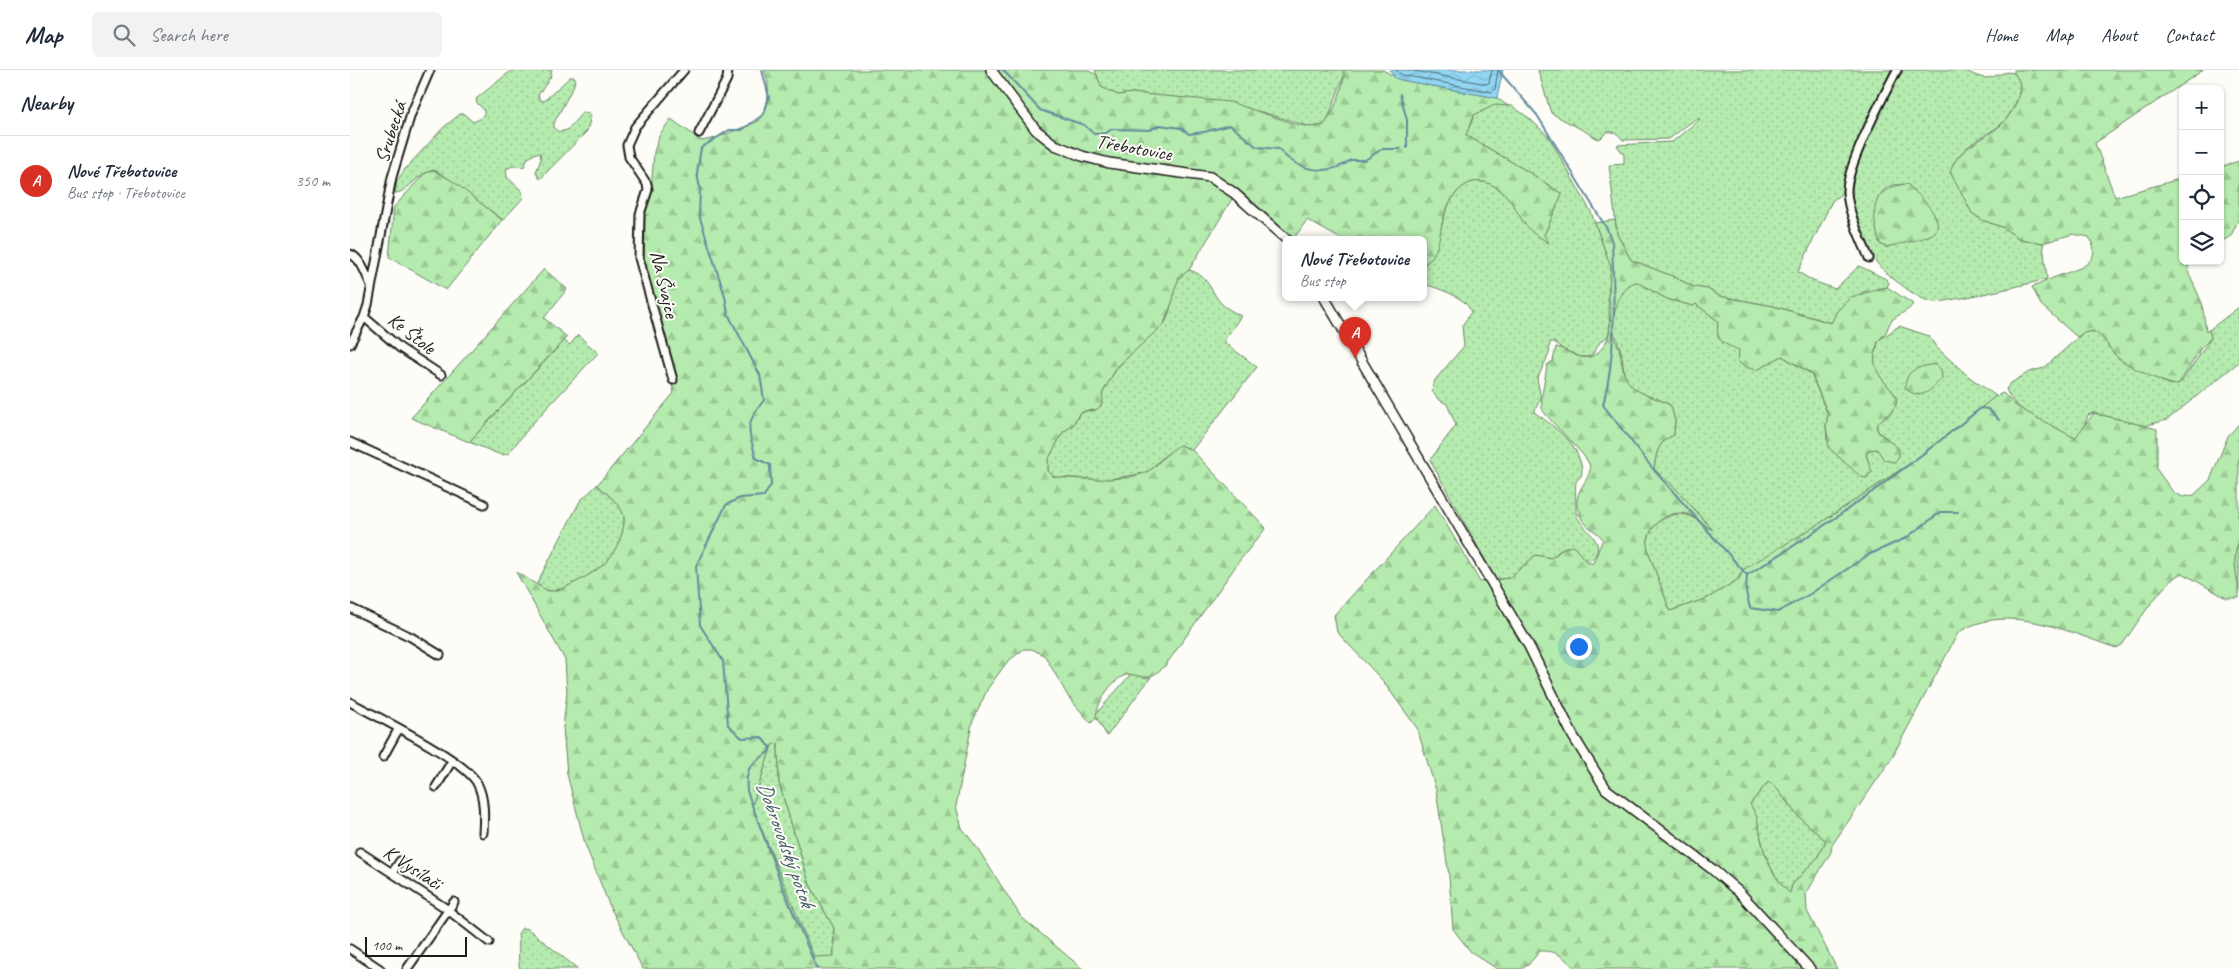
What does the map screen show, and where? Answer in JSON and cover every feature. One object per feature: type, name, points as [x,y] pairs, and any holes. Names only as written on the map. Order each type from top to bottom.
[{"type":"street","name":"Srubecká","points":[[350,344],[364,317],[392,177],[411,114],[430,70]]},
{"type":"street","name":"Na Švajce","points":[[673,380],[639,258],[640,214],[648,190],[647,184],[629,157],[627,145],[635,127],[684,70]]},
{"type":"street","points":[[699,133],[727,79],[728,70]]},
{"type":"street","name":"Třebotovice","points":[[991,70],[1036,130],[1055,145],[1082,156],[1110,163],[1210,177],[1234,193],[1283,236]]},
{"type":"street","points":[[1870,258],[1856,226],[1847,191],[1860,147],[1897,70]]},
{"type":"street","points":[[350,254],[355,256],[363,268],[371,286]]},
{"type":"street","points":[[1326,301],[1529,646],[1574,736],[1606,789],[1712,869],[1740,893],[1810,969]]},
{"type":"street","name":"Ke Štole","points":[[364,317],[400,348],[441,375]]},
{"type":"street","points":[[350,442],[484,504]]},
{"type":"street","points":[[350,608],[440,654]]},
{"type":"street","points":[[350,702],[426,744],[452,761],[476,782],[482,797],[483,833]]},
{"type":"street","points":[[383,757],[398,728]]},
{"type":"street","points":[[436,787],[452,761]]},
{"type":"street","name":"K Vysílači","points":[[360,852],[448,910],[489,942]]},
{"type":"street","points":[[392,873],[400,861]]},
{"type":"street","name":"K Vysílači","points":[[407,969],[454,902]]},
{"type":"street","points":[[350,949],[380,969]]},
{"type":"green space","points":[[512,70],[552,70],[550,78],[538,95],[540,100],[544,101],[570,77],[575,77],[574,85],[554,123],[554,128],[559,132],[567,130],[583,112],[589,113],[591,116],[587,131],[540,179],[536,172],[541,159],[540,153],[536,153],[527,159],[524,167],[513,166],[506,169],[507,177],[522,191],[523,198],[503,220],[437,171],[425,173],[405,189],[395,193],[397,181],[405,169],[444,127],[460,114],[464,114],[473,122],[480,119],[484,114],[484,110],[477,103],[476,99]]},
{"type":"green space","points":[[764,70],[1087,70],[1097,75],[1101,87],[1118,95],[1132,93],[1230,102],[1295,124],[1311,127],[1324,125],[1331,113],[1341,91],[1344,70],[1383,70],[1401,80],[1497,98],[1508,106],[1495,105],[1474,115],[1466,135],[1562,194],[1544,235],[1549,243],[1530,230],[1509,199],[1500,190],[1490,184],[1481,182],[1465,185],[1452,198],[1443,221],[1436,250],[1427,262],[1427,236],[1336,236],[1307,220],[1295,236],[1292,236],[1238,189],[1189,270],[1179,278],[1164,324],[1117,367],[1102,394],[1101,406],[1096,410],[1085,411],[1079,414],[1072,426],[1063,432],[1048,460],[1048,471],[1054,477],[1103,479],[1130,477],[1150,470],[1180,445],[1192,450],[1266,528],[1240,560],[1165,666],[1148,677],[1126,675],[1120,678],[1105,693],[1096,718],[1091,723],[1069,698],[1045,656],[1032,649],[1024,649],[1007,662],[988,688],[972,723],[956,806],[962,828],[978,849],[1021,917],[1083,969],[643,969],[610,907],[585,844],[567,774],[563,727],[567,693],[565,660],[516,572],[546,590],[555,591],[581,579],[605,563],[617,545],[622,533],[623,513],[613,499],[597,485],[674,393],[644,275],[645,209],[651,191],[654,152],[660,134],[671,119],[702,141],[716,138],[759,121],[768,96],[768,84]],"holes":[[[778,743],[779,783],[810,885],[834,928],[834,956],[814,957],[752,806],[772,745]]]},
{"type":"green space","points":[[1095,70],[1344,70],[1345,73],[1328,119],[1324,125],[1311,127],[1262,112],[1192,99],[1132,93],[1118,95],[1101,87]]},
{"type":"green space","points":[[1538,70],[1891,70],[1859,140],[1841,194],[1832,201],[1798,272],[1813,281],[1835,289],[1859,266],[1886,279],[1889,283],[1887,287],[1863,292],[1837,311],[1832,323],[1773,306],[1719,296],[1708,289],[1694,287],[1631,260],[1617,234],[1609,165],[1624,164],[1624,155],[1617,145],[1672,142],[1700,119],[1694,120],[1669,139],[1623,140],[1616,133],[1607,132],[1598,139],[1551,113]]},
{"type":"green space","points":[[1904,70],[1962,70],[1987,78],[2010,72],[2018,78],[2020,84],[2019,92],[2009,115],[1999,126],[1964,150],[1958,157],[1951,172],[1972,213],[1982,220],[2002,227],[2020,239],[2043,243],[2047,279],[1984,294],[1935,302],[1925,300],[1909,291],[1884,271],[1874,260],[1864,240],[1855,212],[1852,196],[1853,177],[1870,128]],"holes":[[[1907,184],[1929,236],[1886,247],[1880,244],[1875,214],[1878,199],[1882,192],[1890,186]]]},
{"type":"green space","points":[[2014,70],[2203,70],[2095,143],[2115,197],[2179,179],[2179,265],[2188,265],[2189,274],[2202,303],[2206,331],[2209,330],[2211,338],[2201,348],[2178,385],[2156,379],[2122,361],[2101,337],[2093,331],[2083,333],[2077,337],[2041,305],[2032,287],[2087,264],[2094,254],[2089,237],[2073,234],[2043,243],[2020,239],[2002,227],[1982,220],[1972,213],[1950,172],[1954,163],[1965,150],[1994,131],[2011,113],[2020,92],[2019,83]]},
{"type":"green space","points":[[1495,104],[1512,106],[1529,118],[1549,137],[1591,212],[1611,267],[1608,298],[1610,328],[1608,336],[1600,342],[1592,355],[1587,357],[1581,357],[1564,350],[1554,342],[1550,342],[1549,354],[1537,379],[1541,398],[1534,412],[1562,434],[1577,454],[1582,470],[1581,476],[1576,482],[1576,513],[1596,542],[1598,548],[1596,554],[1590,561],[1573,547],[1564,547],[1551,558],[1536,555],[1509,578],[1504,579],[1493,574],[1430,460],[1456,425],[1447,404],[1438,399],[1432,391],[1435,380],[1464,346],[1462,326],[1471,312],[1464,302],[1458,298],[1427,285],[1427,262],[1433,255],[1444,217],[1452,198],[1465,185],[1481,181],[1490,183],[1500,189],[1517,210],[1547,240],[1544,235],[1562,194],[1466,135],[1474,115]]},
{"type":"green space","points":[[2239,161],[2239,218],[2231,236],[2224,240],[2224,175],[2224,166]]},
{"type":"green space","points":[[433,170],[454,182],[502,220],[446,290],[389,257],[394,207],[424,174]]},
{"type":"green space","points":[[1907,184],[1933,213],[1937,220],[1937,227],[1931,235],[1886,247],[1880,244],[1877,233],[1875,222],[1876,204],[1879,196],[1885,190]]},
{"type":"green space","points":[[1615,220],[1617,234],[1631,260],[1694,287],[1708,289],[1719,296],[1773,306],[1831,323],[1837,311],[1851,297],[1887,287],[1913,304],[1909,309],[1891,321],[1885,334],[1878,342],[1875,355],[1875,365],[1878,373],[1896,398],[1894,408],[1876,427],[1879,433],[1899,449],[1899,456],[1895,462],[1884,460],[1877,449],[1869,450],[1866,455],[1872,472],[1866,478],[1861,477],[1829,448],[1826,426],[1828,414],[1811,373],[1782,356],[1757,370],[1745,367],[1738,362],[1739,350],[1723,343],[1719,337],[1718,321],[1696,304],[1693,306],[1667,299],[1637,282],[1630,284],[1625,289],[1615,311],[1613,333],[1619,349],[1625,377],[1634,388],[1671,406],[1675,421],[1674,435],[1661,444],[1654,469],[1678,491],[1713,530],[1690,515],[1682,513],[1673,514],[1659,521],[1649,535],[1648,551],[1670,611],[1708,598],[1739,579],[1744,569],[1819,524],[1915,460],[1996,396],[2003,393],[2016,406],[2075,438],[2094,413],[2157,429],[2157,470],[2173,492],[2183,497],[2194,495],[2210,480],[2228,436],[2239,424],[2239,541],[2236,548],[2235,563],[2239,598],[2226,598],[2182,573],[2175,577],[2158,594],[2122,645],[2116,648],[2058,628],[2016,619],[1996,620],[1977,624],[1958,633],[1890,761],[1832,845],[1831,852],[1806,894],[1807,911],[1837,969],[1576,969],[1556,953],[1540,951],[1528,965],[1521,969],[1497,969],[1470,951],[1453,929],[1449,876],[1436,790],[1417,728],[1382,680],[1337,632],[1334,615],[1435,505],[1480,582],[1509,578],[1536,555],[1551,558],[1564,549],[1573,546],[1588,563],[1593,563],[1603,539],[1583,521],[1578,511],[1577,502],[1578,494],[1590,470],[1589,464],[1579,450],[1544,412],[1542,408],[1542,392],[1547,365],[1553,361],[1556,347],[1574,355],[1587,358],[1601,350],[1609,334],[1610,301],[1608,298],[1611,267],[1595,223]],"holes":[[[1768,782],[1775,786],[1797,815],[1826,841],[1817,858],[1792,885],[1790,893],[1781,884],[1770,866],[1763,847],[1758,821],[1750,804]]]},
{"type":"green space","points":[[544,269],[567,289],[544,318],[567,337],[469,442],[411,418]]},
{"type":"green space","points":[[1189,270],[1205,279],[1222,304],[1241,316],[1225,339],[1225,343],[1257,367],[1192,450],[1180,445],[1164,456],[1149,471],[1134,475],[1104,480],[1054,477],[1048,471],[1048,459],[1063,432],[1072,426],[1079,415],[1085,411],[1096,410],[1109,380],[1120,364],[1143,341],[1164,324],[1178,280]]},
{"type":"green space","points":[[1632,282],[1637,282],[1667,299],[1693,306],[1696,304],[1718,321],[1720,340],[1741,351],[1757,370],[1782,356],[1811,374],[1828,415],[1826,426],[1827,440],[1870,466],[1866,455],[1869,450],[1877,449],[1888,439],[1879,433],[1876,427],[1879,420],[1888,416],[1896,405],[1894,393],[1875,371],[1874,355],[1879,340],[1899,326],[1929,336],[1936,347],[1968,376],[1996,396],[1915,460],[1819,524],[1740,573],[1739,579],[1708,598],[1670,611],[1648,551],[1649,535],[1664,518],[1679,514],[1690,516],[1711,529],[1678,491],[1654,469],[1661,444],[1674,435],[1675,421],[1670,405],[1635,390],[1630,386],[1625,376],[1614,330],[1613,316],[1619,299]]},
{"type":"green space","points":[[2239,307],[2239,362],[2167,420],[2144,426],[2094,413],[2088,415],[2083,430],[2075,438],[2046,425],[2026,413],[2010,397],[2006,389],[2011,383],[2029,372],[2044,368],[2083,333],[2093,331],[2102,337],[2112,350],[2124,359],[2150,375],[2172,385],[2182,381],[2211,338],[2209,330]]},
{"type":"green space","points":[[578,335],[598,353],[532,424],[508,454],[501,455],[469,442],[564,341],[570,345]]},
{"type":"green space","points":[[1936,364],[1941,370],[1942,378],[1929,391],[1916,394],[1905,388],[1906,381],[1911,372]]},
{"type":"green space","points":[[597,485],[621,508],[623,513],[622,534],[617,546],[608,560],[590,574],[563,588],[550,591],[544,589],[537,583],[580,501]]},
{"type":"green space","points":[[2239,541],[2239,593],[2235,573],[2235,560]]},
{"type":"green space","points":[[1131,674],[1151,677],[1107,736],[1095,715]]},
{"type":"green space","points":[[778,742],[779,783],[810,885],[834,928],[834,956],[814,958],[752,806],[772,745]]},
{"type":"green space","points":[[1768,782],[1775,786],[1797,815],[1826,841],[1817,858],[1792,885],[1790,893],[1781,884],[1767,859],[1757,820],[1750,804]]},
{"type":"green space","points":[[522,928],[528,929],[578,969],[520,969],[518,934]]},
{"type":"water","points":[[1390,70],[1503,70],[1497,98],[1401,80],[1395,78]]},
{"type":"waterway","name":"Dobrovodský potok","points":[[762,70],[769,97],[764,114],[742,130],[729,130],[701,148],[697,173],[700,189],[699,215],[725,296],[728,314],[760,375],[764,400],[753,416],[750,433],[756,458],[770,465],[771,485],[764,496],[740,498],[726,505],[696,566],[700,625],[723,661],[728,725],[742,738],[761,737],[770,747],[769,752],[750,767],[747,777],[747,791],[782,886],[817,969]]},
{"type":"waterway","points":[[1003,70],[1040,110],[1084,125],[1094,134],[1106,133],[1112,129],[1150,130],[1160,125],[1181,128],[1189,134],[1230,125],[1257,147],[1279,149],[1303,167],[1323,170],[1333,169],[1351,160],[1365,160],[1382,149],[1400,149]]},
{"type":"waterway","points":[[1498,70],[1537,115],[1607,229],[1612,242],[1613,344],[1603,405],[1653,469],[1747,575],[1746,592],[1750,608],[1778,612],[1810,594],[1868,555],[1906,538],[1941,512],[1958,512]]},
{"type":"waterway","points":[[1400,94],[1407,120],[1407,148]]},
{"type":"waterway","points":[[1747,575],[1867,496],[1981,408],[1988,409],[1999,420]]},
{"type":"place","name":"Nové Třebotovice","points":[[1355,358]]}]
